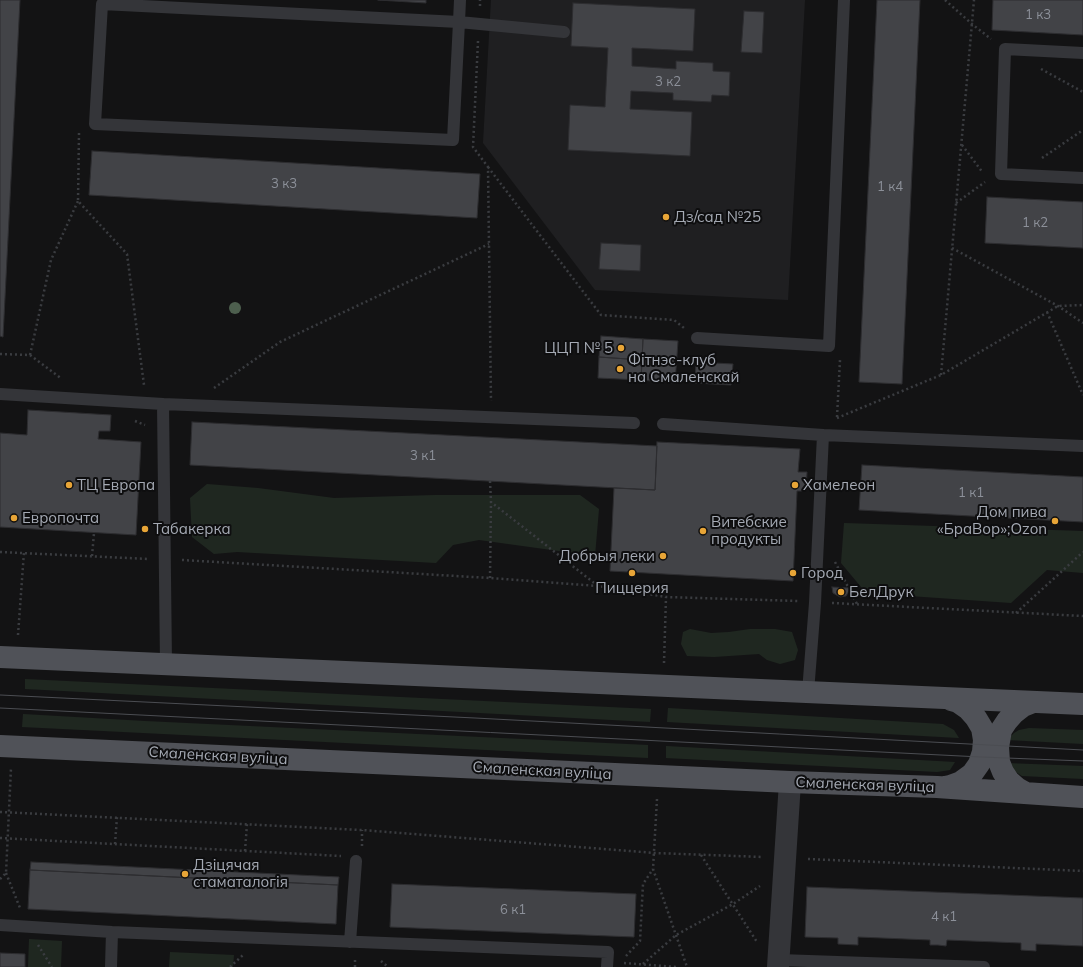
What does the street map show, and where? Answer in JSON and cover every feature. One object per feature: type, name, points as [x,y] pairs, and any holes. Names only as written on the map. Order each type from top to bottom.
[{"type":"main road","points":[[0,657],[1083,704]]},
{"type":"main road","points":[[937,788],[962,782],[972,774],[979,764],[983,752],[984,740],[982,728],[976,718],[968,709],[958,702],[946,699]]},
{"type":"main road","points":[[1026,793],[1017,788],[1003,772],[999,762],[998,747],[1001,730],[1006,721],[1014,712],[1033,702]]},
{"type":"main road","name":"Смаленская вуліца","points":[[0,746],[937,788],[1083,797]]},
{"type":"street","points":[[779,963],[790,782]]},
{"type":"lane","points":[[460,0],[459,22],[453,140],[96,124],[102,4],[459,22],[564,32]]},
{"type":"lane","points":[[697,338],[828,346],[844,0]]},
{"type":"lane","points":[[1083,53],[1005,49],[1001,174],[1083,178]]},
{"type":"lane","points":[[0,394],[164,404],[634,424]]},
{"type":"lane","points":[[164,404],[166,664]]},
{"type":"lane","points":[[663,424],[822,435],[1083,446]]},
{"type":"lane","points":[[808,692],[815,602],[822,435]]},
{"type":"lane","points":[[350,942],[351,859]]},
{"type":"lane","points":[[0,925],[112,932],[608,952],[608,967]]},
{"type":"lane","points":[[111,967],[112,932]]},
{"type":"lane","points":[[779,963],[984,967]]},
{"type":"path","points":[[480,0],[473,147],[601,315],[674,320],[697,338]]},
{"type":"path","points":[[944,0],[1005,49]]},
{"type":"path","points":[[941,375],[974,0]]},
{"type":"path","points":[[1038,67],[1083,92]]},
{"type":"path","points":[[0,354],[30,355],[51,260],[78,202],[80,128]]},
{"type":"path","points":[[1016,174],[1083,130]]},
{"type":"path","points":[[961,144],[983,174]]},
{"type":"path","points":[[488,167],[492,417]]},
{"type":"path","points":[[78,202],[128,254],[146,403]]},
{"type":"path","points":[[186,405],[280,342],[489,244]]},
{"type":"path","points":[[952,248],[1058,306],[1083,323]]},
{"type":"path","points":[[822,435],[837,418],[941,375],[1058,306],[1083,305]]},
{"type":"path","points":[[1047,312],[1083,395]]},
{"type":"path","points":[[129,418],[149,427],[163,418]]},
{"type":"path","points":[[490,481],[490,578]]},
{"type":"path","points":[[491,502],[598,586]]},
{"type":"path","points":[[92,556],[94,533]]},
{"type":"path","points":[[0,552],[24,552],[490,578],[598,586],[666,597],[815,602],[1083,616]]},
{"type":"path","points":[[18,635],[24,552]]},
{"type":"path","points":[[1015,613],[1083,552]]},
{"type":"path","points":[[833,559],[857,604]]},
{"type":"path","points":[[664,664],[666,597]]},
{"type":"path","points":[[11,765],[6,873],[27,926]]},
{"type":"path","points":[[657,798],[653,869],[687,967]]},
{"type":"path","points":[[0,812],[362,830],[701,855],[785,864],[1083,871]]},
{"type":"path","points":[[115,844],[117,817]]},
{"type":"path","points":[[245,851],[247,824]]},
{"type":"path","points":[[0,838],[245,851],[351,859]]},
{"type":"path","points":[[701,855],[761,948]]},
{"type":"path","points":[[643,964],[676,935],[733,904],[785,864]]},
{"type":"path","points":[[653,869],[643,884],[640,941],[620,962],[677,967]]},
{"type":"path","points":[[0,879],[6,873]]},
{"type":"shaded area","name":"Дз/сад №25","points":[[491,0],[805,0],[788,300],[595,290],[483,143]]},
{"type":"shaded area","points":[[207,484],[258,488],[334,498],[435,495],[580,495],[599,509],[595,556],[479,540],[453,545],[436,563],[237,552],[214,554],[192,537],[190,498]]},
{"type":"shaded area","points":[[844,523],[1083,531],[1083,573],[1047,570],[1011,603],[866,593],[841,563]]},
{"type":"shaded area","points":[[690,629],[711,633],[750,629],[775,629],[792,632],[798,650],[795,660],[780,664],[767,660],[759,654],[714,657],[687,656],[681,644],[683,632]]},
{"type":"shaded area","points":[[25,679],[651,709],[650,722],[25,689]]},
{"type":"shaded area","points":[[668,708],[943,724],[954,730],[959,738],[667,722]]},
{"type":"shaded area","points":[[23,714],[648,745],[648,758],[22,727]]},
{"type":"shaded area","points":[[1029,728],[1083,730],[1083,744],[1007,740],[1019,730]]},
{"type":"shaded area","points":[[666,746],[955,762],[950,770],[937,772],[666,758]]},
{"type":"shaded area","points":[[1006,763],[1083,766],[1083,779],[1022,776]]},
{"type":"shaded area","points":[[29,939],[62,941],[61,967],[28,967]]},
{"type":"shaded area","points":[[170,952],[234,955],[233,967],[169,967]]},
{"type":"building","points":[[0,0],[20,0],[3,337],[0,336]]},
{"type":"building","points":[[378,0],[426,0],[426,3]]},
{"type":"building","points":[[877,0],[920,0],[902,384],[859,382]]},
{"type":"building","points":[[993,0],[1083,0],[1083,35],[992,30]]},
{"type":"building","points":[[573,3],[695,9],[693,51],[632,48],[632,66],[676,69],[676,61],[713,63],[713,71],[730,72],[729,96],[712,95],[711,102],[673,100],[673,93],[631,91],[630,109],[692,112],[690,156],[568,150],[570,105],[605,107],[608,48],[571,46]]},
{"type":"building","points":[[744,11],[764,12],[762,53],[741,52]]},
{"type":"building","points":[[92,151],[480,174],[477,218],[89,195]]},
{"type":"building","points":[[987,197],[1083,202],[1083,248],[985,243]]},
{"type":"building","points":[[601,243],[641,245],[640,271],[599,269]]},
{"type":"building","name":"ЦЦП № 5","points":[[601,336],[643,339],[642,360],[599,357]]},
{"type":"building","points":[[643,339],[678,341],[675,383],[641,380]]},
{"type":"building","name":"Фітнэс-клуб на Смаленскай","points":[[599,357],[642,360],[641,380],[598,378]]},
{"type":"building","points":[[696,362],[733,364],[731,385],[695,383]]},
{"type":"building","name":"ТЦ Европа","points":[[28,410],[111,415],[110,431],[99,431],[98,439],[141,442],[136,535],[0,527],[0,433],[27,435]]},
{"type":"building","points":[[192,422],[657,446],[655,490],[190,465]]},
{"type":"building","name":"Витебские продукты","points":[[657,442],[800,449],[798,472],[807,472],[806,491],[797,491],[793,581],[610,571],[614,488],[655,490]]},
{"type":"building","points":[[862,465],[1083,477],[1083,522],[859,510]]},
{"type":"building","name":"БелДрук","points":[[832,587],[849,588],[849,591],[846,596],[840,597],[833,593]]},
{"type":"building","name":"Дзіцячая стаматалогія","points":[[31,862],[339,877],[338,885],[30,870]]},
{"type":"building","points":[[30,870],[338,885],[336,924],[28,909]]},
{"type":"building","points":[[392,884],[636,894],[634,937],[390,927]]},
{"type":"building","points":[[807,887],[1083,898],[1083,946],[1036,944],[1036,951],[1021,950],[1021,943],[947,940],[946,946],[930,945],[930,940],[858,937],[858,945],[838,944],[838,938],[805,937]]},
{"type":"building","points":[[0,953],[25,954],[25,967],[0,967]]},
{"type":"tram line","points":[[0,695],[1083,750]]},
{"type":"tram line","points":[[0,708],[1083,761]]},
{"type":"place","name":"Дз/сад №25","points":[[666,217]]},
{"type":"place","name":"ЦЦП № 5","points":[[621,348]]},
{"type":"place","name":"Фітнэс-клуб на Смаленскай","points":[[620,369]]},
{"type":"place","name":"ТЦ Европа","points":[[69,485]]},
{"type":"place","name":"Хамелеон","points":[[795,485]]},
{"type":"place","name":"Европочта","points":[[14,518]]},
{"type":"place","name":"Дом пива «БраВор»;Ozon","points":[[1055,521]]},
{"type":"place","name":"Табакерка","points":[[145,529]]},
{"type":"place","name":"Витебские продукты","points":[[703,531]]},
{"type":"place","name":"Добрыя леки","points":[[663,556]]},
{"type":"place","name":"Пиццерия","points":[[632,573]]},
{"type":"place","name":"Город","points":[[793,573]]},
{"type":"place","name":"БелДрук","points":[[841,592]]},
{"type":"place","name":"Дзіцячая стаматалогія","points":[[185,874]]}]
